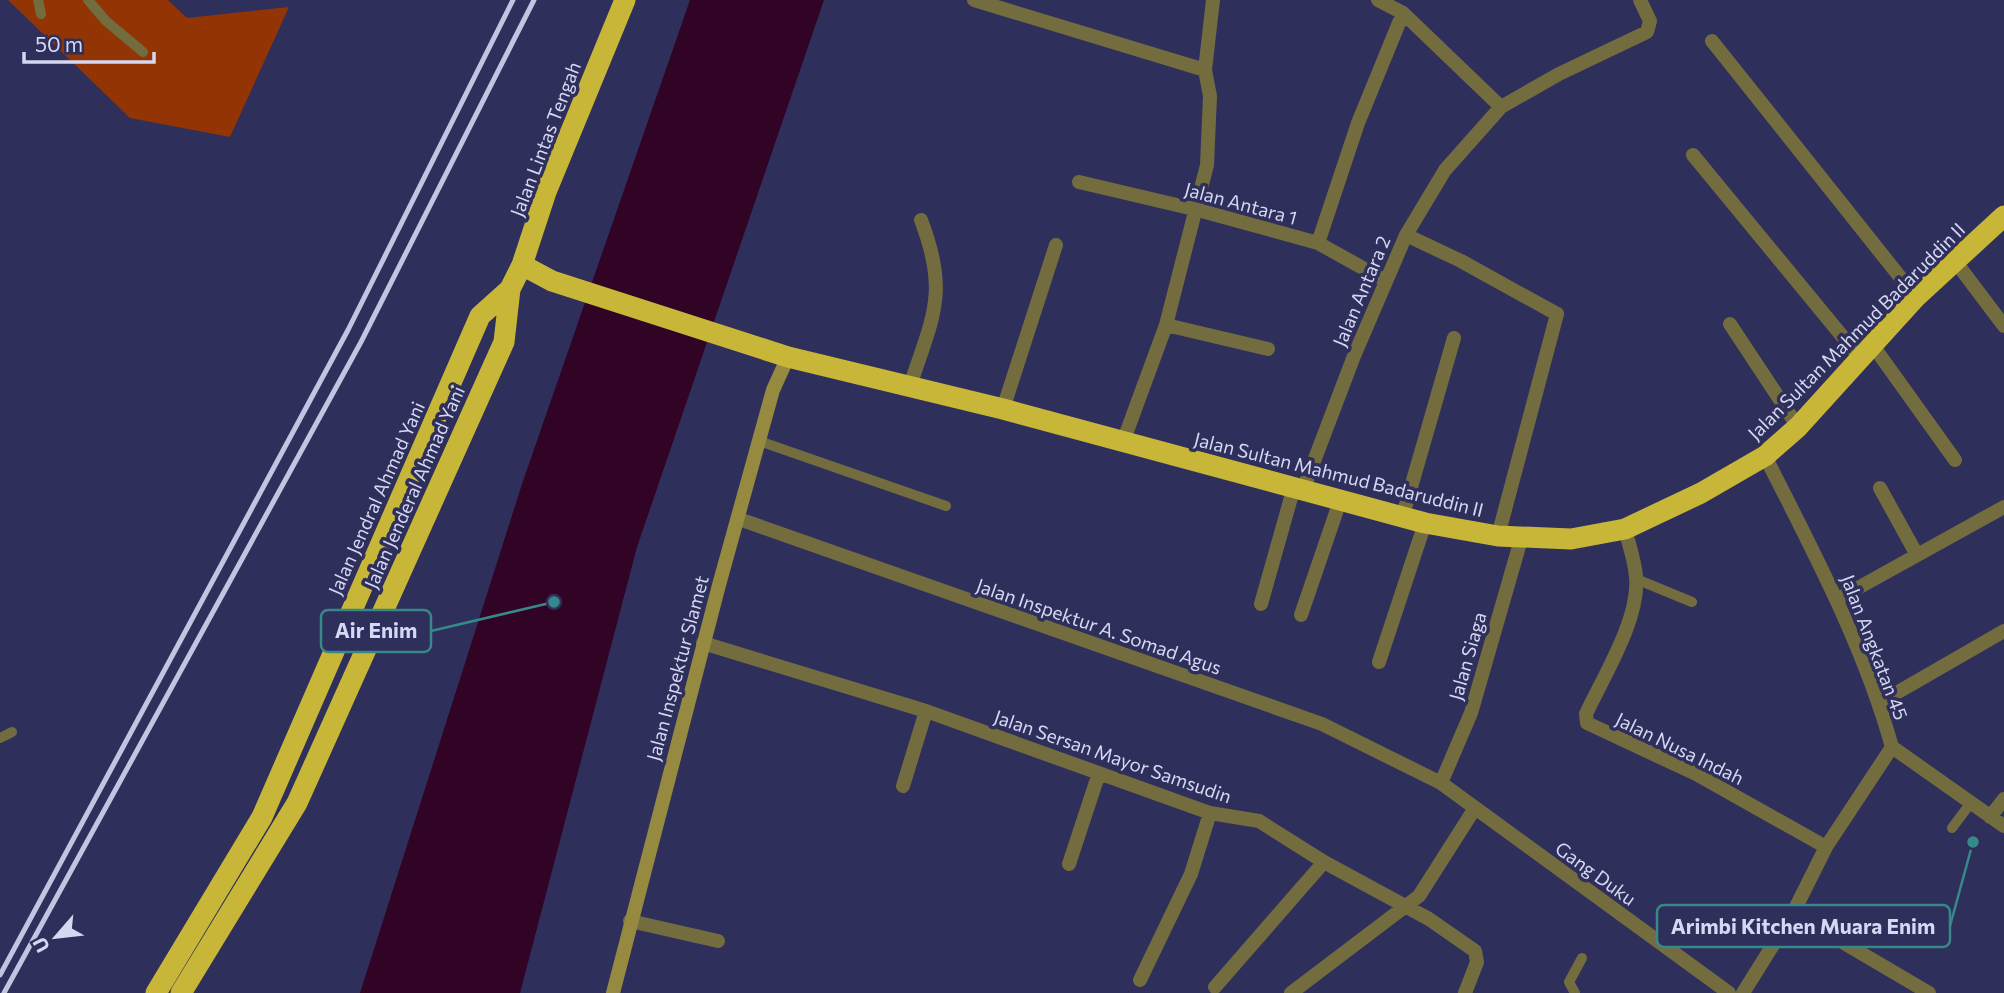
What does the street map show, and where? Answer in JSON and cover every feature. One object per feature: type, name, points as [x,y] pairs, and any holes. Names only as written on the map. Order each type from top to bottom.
[{"type":"highway","name":"Jalan Lintas Tengah","points":[[510,289],[522,265],[545,192],[625,0]]},
{"type":"highway","name":"Jalan Sultan Mahmud Badaruddin II","points":[[522,265],[552,281],[788,357],[1003,409],[1425,523],[1498,536],[1572,539],[1625,529],[1701,492],[1765,456],[1798,427],[1916,297],[2004,216]]},
{"type":"highway","name":"Jalan Jendral Ahmad Yani","points":[[156,993],[262,817],[480,316],[510,289]]},
{"type":"highway","name":"Jalan Jenderal Ahmad Yani","points":[[181,993],[297,803],[504,342],[510,289]]},
{"type":"street","points":[[974,0],[1205,70]]},
{"type":"street","points":[[1123,442],[1166,325],[1198,210],[1207,165],[1210,96],[1205,70],[1213,0]]},
{"type":"street","points":[[1378,0],[1403,13],[1501,107]]},
{"type":"street","points":[[1406,235],[1445,170],[1501,107],[1559,74],[1647,32],[1650,21],[1640,0]]},
{"type":"street","points":[[1318,243],[1358,123],[1403,13]]},
{"type":"street","points":[[1712,41],[1916,297]]},
{"type":"street","points":[[1693,155],[1868,353],[1955,460]]},
{"type":"street","name":"Jalan Antara 1","points":[[1079,182],[1198,210],[1318,243],[1386,281]]},
{"type":"street","points":[[910,386],[937,305],[934,254],[921,220]]},
{"type":"street","name":"Jalan Antara 2","points":[[1261,604],[1299,489],[1406,235],[1555,311],[1558,321],[1498,536]]},
{"type":"street","points":[[1003,409],[1056,245]]},
{"type":"street","points":[[1955,261],[2004,326]]},
{"type":"street","points":[[1730,324],[1798,427]]},
{"type":"street","points":[[1166,325],[1268,349]]},
{"type":"street","points":[[1403,515],[1454,338]]},
{"type":"street","name":"Jalan Inspektur Slamet","points":[[613,993],[703,643],[773,390],[788,357]]},
{"type":"street","name":"Jalan Angkatan 45","points":[[1743,993],[1793,913],[1826,847],[1892,747],[1880,703],[1838,600],[1765,456]]},
{"type":"street","points":[[1880,488],[1917,555]]},
{"type":"street","points":[[1301,615],[1340,500]]},
{"type":"street","points":[[1838,600],[2004,507]]},
{"type":"street","name":"Jalan Inspektur A. Somad Agus","points":[[739,519],[1322,724],[1441,783]]},
{"type":"street","points":[[1379,662],[1425,523]]},
{"type":"street","name":"Jalan Nusa Indah","points":[[1625,529],[1636,579],[1627,626],[1586,714],[1587,723],[1696,774],[1826,847]]},
{"type":"street","name":"Jalan Siaga","points":[[1441,783],[1471,713],[1522,536]]},
{"type":"street","points":[[1880,703],[2004,631]]},
{"type":"street","name":"Jalan Sersan Mayor Samsudin","points":[[703,643],[926,711],[1210,813],[1259,821],[1324,862],[1407,905],[1469,946],[1478,956],[1465,993]]},
{"type":"street","points":[[903,786],[926,711]]},
{"type":"street","points":[[1892,747],[2004,826]]},
{"type":"street","points":[[1069,864],[1099,773]]},
{"type":"street","name":"Gang Duku","points":[[1441,783],[1729,993]]},
{"type":"street","points":[[1990,817],[2004,799]]},
{"type":"street","points":[[1291,993],[1419,896],[1475,808]]},
{"type":"street","points":[[1140,980],[1191,874],[1210,813]]},
{"type":"street","points":[[1215,988],[1324,862]]},
{"type":"street","points":[[1793,913],[1929,993]]},
{"type":"street","points":[[630,921],[718,941]]},
{"type":"lane","points":[[38,0],[41,14]]},
{"type":"lane","points":[[88,0],[112,27],[143,52]]},
{"type":"lane","points":[[759,441],[946,506]]},
{"type":"lane","points":[[1636,579],[1692,602]]},
{"type":"lane","points":[[0,738],[12,732]]},
{"type":"lane","points":[[1952,828],[1970,804]]},
{"type":"lane","points":[[1575,993],[1569,982],[1583,958]]},
{"type":"shaded area","points":[[8,0],[168,0],[187,18],[289,7],[230,137],[130,118]]},
{"type":"shaded area","points":[[690,0],[824,0],[637,547],[520,993],[360,993],[522,484]]},
{"type":"railway","points":[[0,975],[348,330],[513,0]]},
{"type":"railway","points":[[4,993],[361,342],[534,0]]},
{"type":"place","name":"Air Enim","points":[[554,602]]},
{"type":"place","name":"Arimbi Kitchen Muara Enim","points":[[1973,842]]}]
